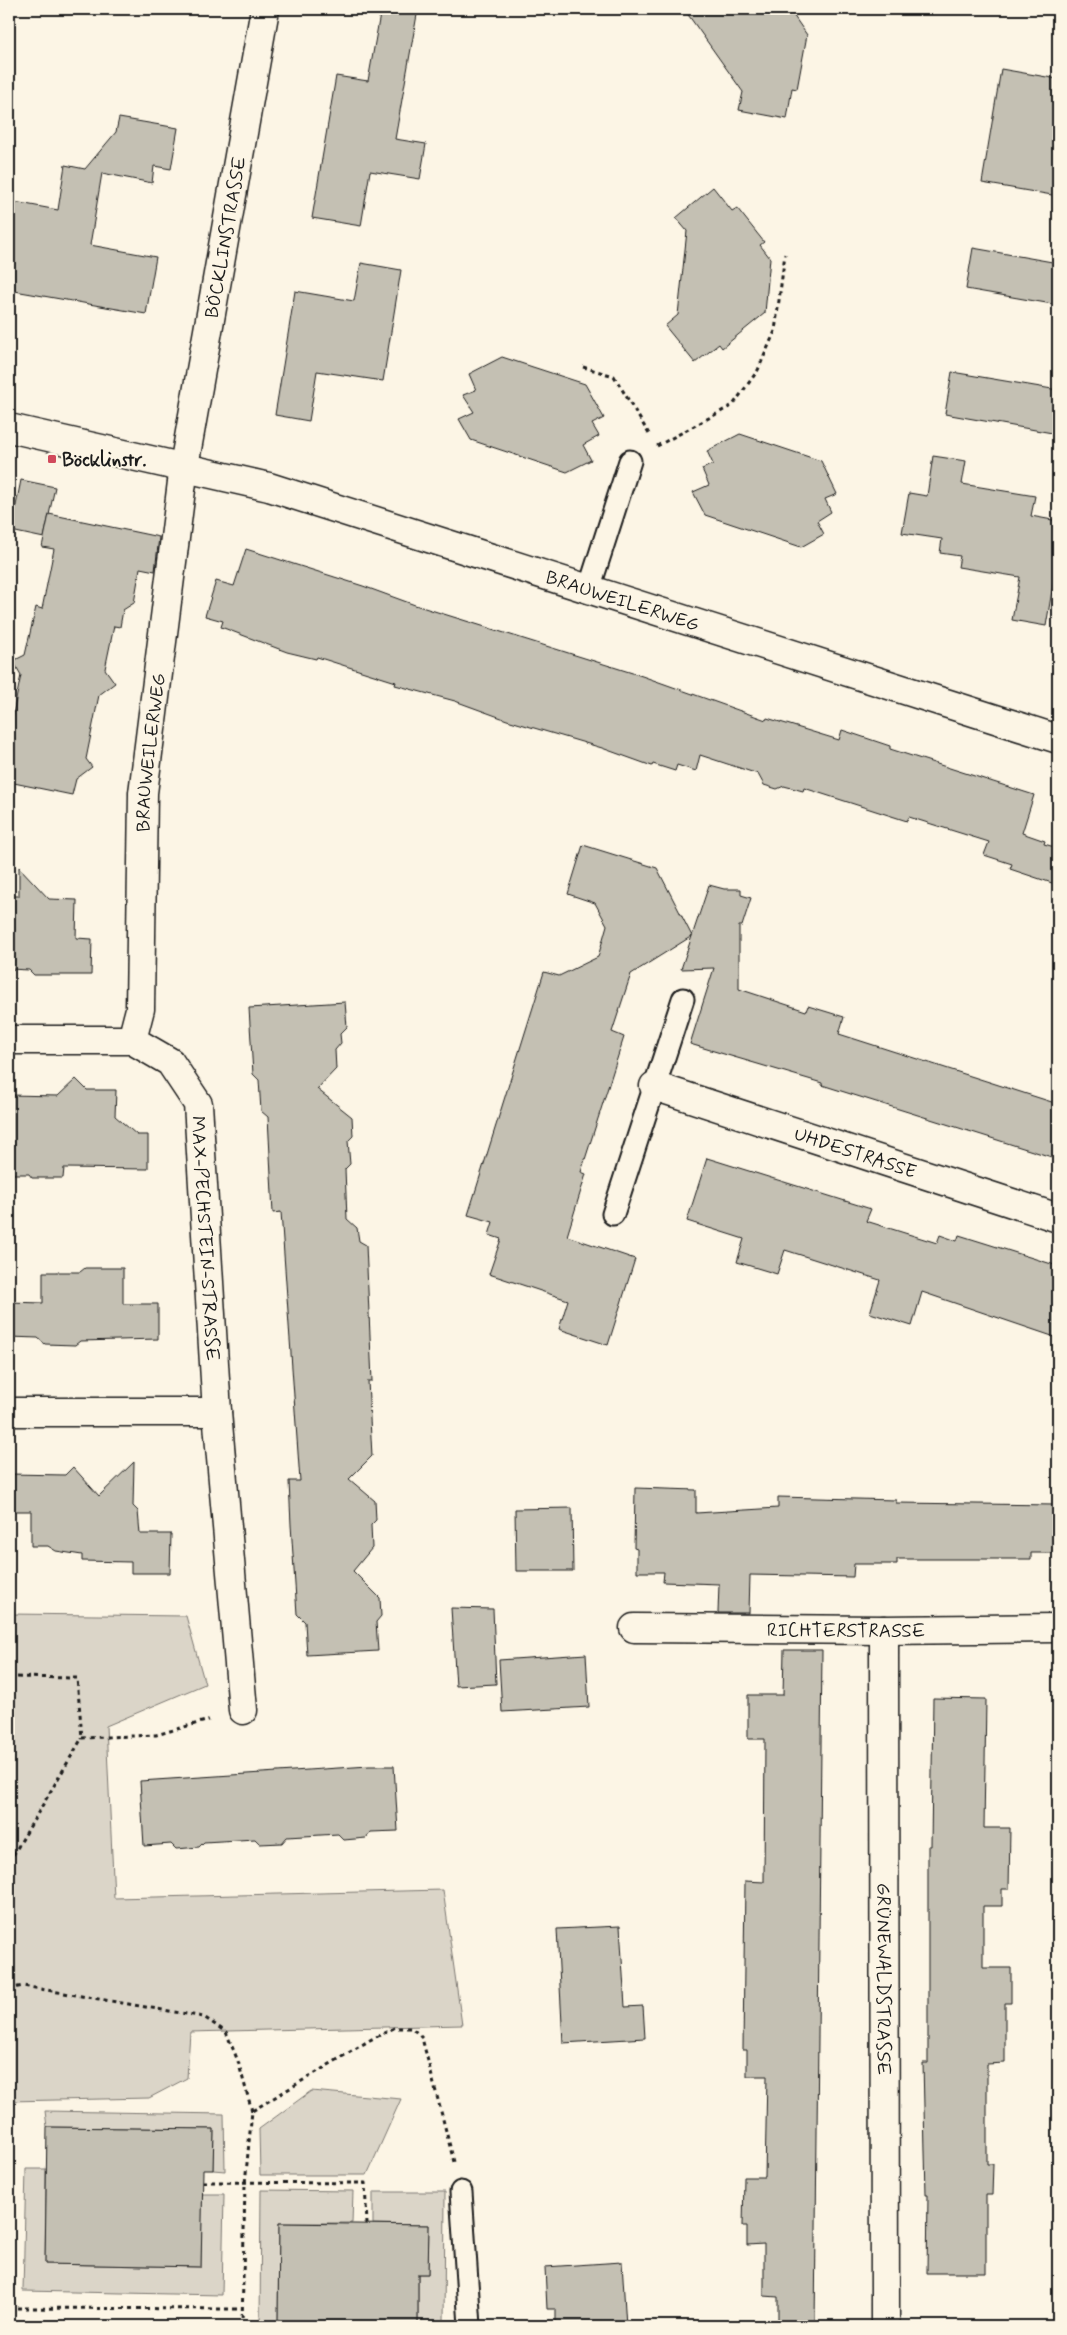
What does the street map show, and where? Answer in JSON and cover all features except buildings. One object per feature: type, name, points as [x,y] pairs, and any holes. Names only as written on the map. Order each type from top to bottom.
[{"type":"street","name":"BÖCKLINSTRASSE","points":[[184,466],[265,9]]},
{"type":"street","name":"BRAUWEILERWEG","points":[[9,428],[184,466],[269,487],[1058,739]]},
{"type":"street","name":"BRAUWEILERWEG","points":[[132,1040],[140,1009],[143,793],[184,466]]},
{"type":"street","points":[[9,1040],[132,1040]]},
{"type":"street","name":"MAX-PECHSTEIN-STRASSE","points":[[132,1040],[170,1062],[198,1104],[217,1412],[243,1710]]},
{"type":"street","name":"UHDESTRASSE","points":[[654,1086],[1058,1218]]},
{"type":"street","points":[[9,1412],[217,1412]]},
{"type":"street","name":"RICHTERSTRASSE","points":[[634,1628],[884,1630],[1058,1628]]},
{"type":"street","name":"GRÜNEWALDSTRASSE","points":[[884,1630],[885,2326]]},
{"type":"lane","points":[[588,589],[630,461]]},
{"type":"lane","points":[[612,1214],[683,999]]},
{"type":"lane","points":[[461,2192],[470,2326]]},
{"type":"path","points":[[657,446],[733,404],[758,370],[775,331],[785,254]]},
{"type":"path","points":[[9,1677],[77,1678],[82,1738],[9,1862]]},
{"type":"path","points":[[82,1738],[156,1735],[243,1710]]},
{"type":"path","points":[[9,1989],[23,1986],[204,2017],[226,2032],[238,2061],[252,2111],[245,2184],[242,2326]]},
{"type":"path","points":[[252,2111],[370,2040],[394,2028],[412,2028],[422,2038],[461,2192]]},
{"type":"path","points":[[202,2182],[245,2184],[365,2183],[367,2224]]},
{"type":"path","points":[[9,2308],[241,2309]]},
{"type":"shaded area","points":[[9,1614],[186,1616],[205,1684],[106,1726],[114,1898],[443,1890],[462,2025],[190,2032],[187,2078],[149,2098],[9,2101]]},
{"type":"shaded area","points":[[311,2091],[401,2099],[367,2175],[260,2175],[259,2129]]},
{"type":"shaded area","points":[[45,2111],[224,2114],[225,2171],[213,2170],[214,2129],[47,2127]]},
{"type":"shaded area","points":[[26,2169],[46,2169],[45,2264],[201,2267],[202,2194],[224,2194],[222,2295],[23,2291]]},
{"type":"shaded area","points":[[261,2190],[353,2191],[352,2223],[279,2223],[278,2326],[260,2326]]},
{"type":"shaded area","points":[[373,2192],[445,2192],[444,2326],[418,2326],[418,2274],[428,2274],[429,2225],[373,2224]]},
{"type":"place","name":"Böcklinstr.","points":[[52,459]]}]
